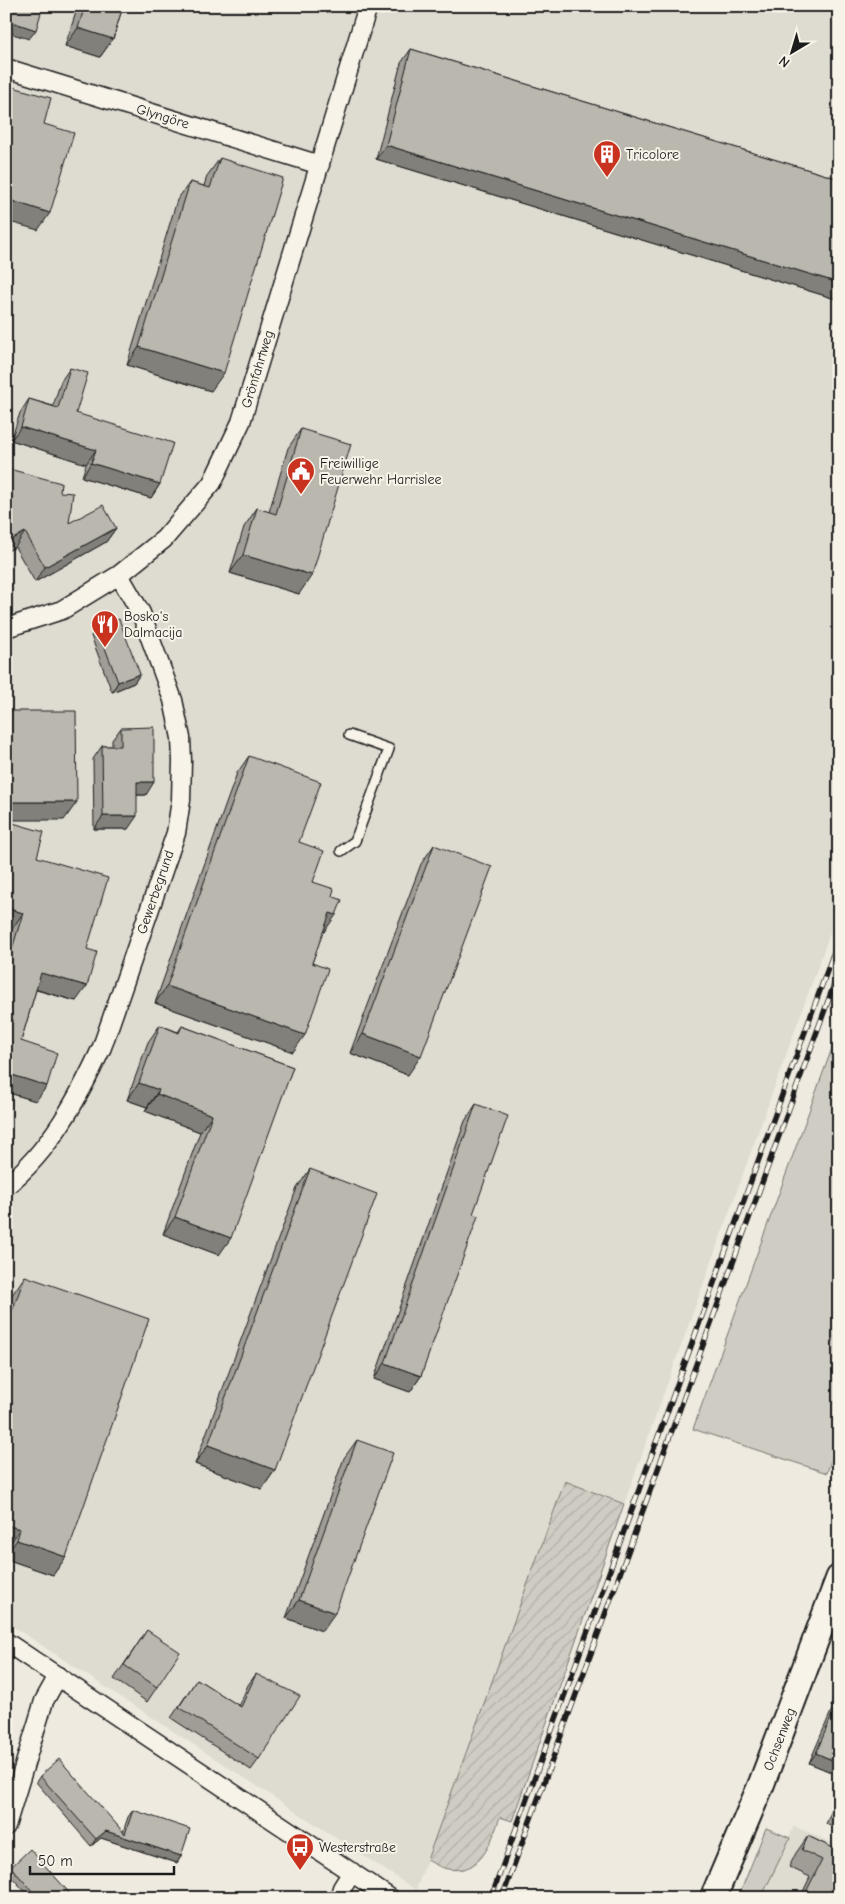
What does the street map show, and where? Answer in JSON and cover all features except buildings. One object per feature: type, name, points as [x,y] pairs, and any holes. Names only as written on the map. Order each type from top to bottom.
[{"type":"main road","name":"Ochsenweg","points":[[712,1898],[761,1785],[839,1578]]},
{"type":"street","name":"Grönfahrtweg","points":[[6,628],[62,610],[119,575],[164,539],[212,483],[241,422],[368,6]]},
{"type":"street","name":"Glyngöre","points":[[6,68],[320,165]]},
{"type":"street","name":"Gewerbegrund","points":[[6,1186],[37,1156],[72,1106],[89,1076],[102,1047],[176,833],[181,800],[182,761],[181,738],[173,700],[141,613],[119,575]]},
{"type":"street","points":[[6,1642],[390,1898]]},
{"type":"street","points":[[6,1826],[44,1700],[58,1676]]},
{"type":"street","points":[[339,1898],[342,1888],[352,1872]]},
{"type":"lane","points":[[341,851],[355,841],[389,749],[349,735]]},
{"type":"shaded area","points":[[6,6],[839,6],[839,908],[624,1504],[565,1482],[416,1890],[6,1622]]},
{"type":"shaded area","points":[[839,1029],[839,1436],[827,1473],[693,1429]]},
{"type":"shaded area","points":[[565,1481],[624,1504],[512,1821],[500,1817],[489,1846],[477,1862],[460,1870],[445,1868],[427,1860]]},
{"type":"shaded area","points":[[794,1826],[839,1846],[839,1898],[761,1898]]},
{"type":"shaded area","points":[[766,1828],[790,1838],[761,1898],[738,1898]]},
{"type":"railway","points":[[491,1898],[839,938]]},
{"type":"railway","points":[[502,1898],[839,971]]},
{"type":"place","name":"Tricolore","points":[[607,178]]},
{"type":"place","name":"Freiwillige Feuerwehr Harrislee","points":[[301,495]]},
{"type":"place","name":"Bosko's Dalmacija","points":[[105,648]]},
{"type":"place","name":"Westerstraße","points":[[300,1871]]}]
